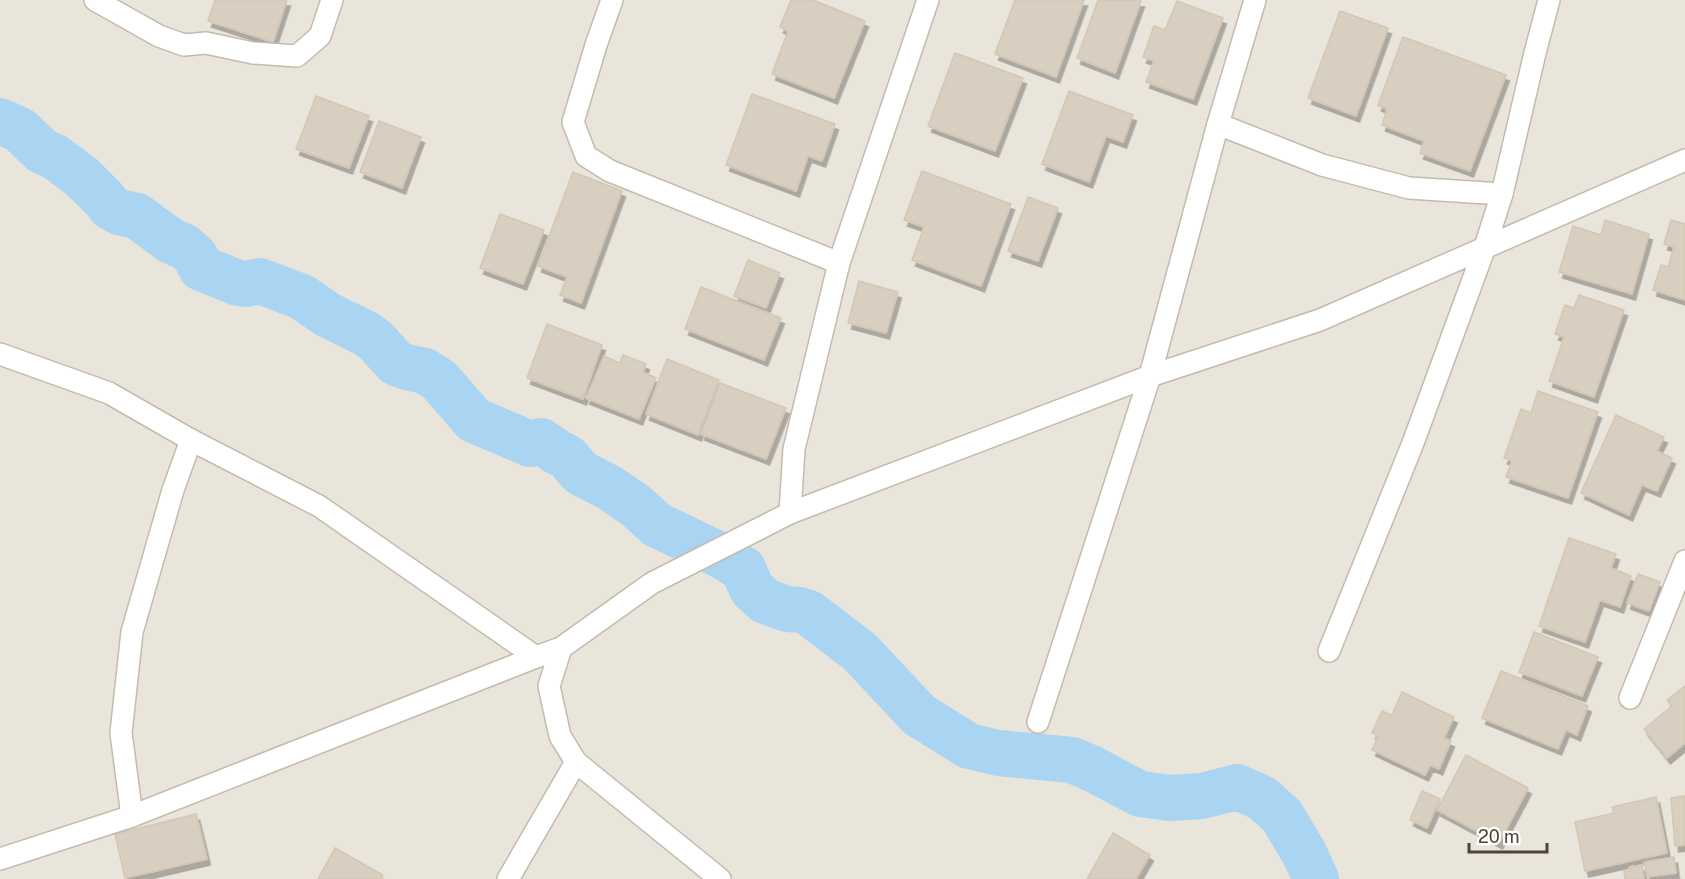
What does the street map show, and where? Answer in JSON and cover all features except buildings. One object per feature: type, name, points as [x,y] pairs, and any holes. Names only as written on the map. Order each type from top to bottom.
[{"type":"street","points":[[95,0],[159,36],[184,45],[206,43],[253,53],[297,56],[320,36],[332,0]]},
{"type":"street","points":[[612,0],[573,122],[586,156],[610,171],[839,263]]},
{"type":"street","points":[[790,513],[794,449],[839,263],[928,0]]},
{"type":"street","points":[[1038,723],[1150,376],[1218,124],[1255,0]]},
{"type":"street","points":[[1329,651],[1413,443],[1485,248],[1502,194],[1549,0]]},
{"type":"street","points":[[1218,124],[1322,165],[1409,188],[1502,194]]},
{"type":"street","points":[[0,859],[132,816],[561,648],[652,583],[790,513],[1150,376],[1320,320],[1685,160]]},
{"type":"street","points":[[0,354],[109,393],[191,440],[318,506],[536,657]]},
{"type":"street","points":[[132,816],[121,733],[132,632],[173,490],[191,440]]},
{"type":"street","points":[[1630,698],[1685,561]]},
{"type":"street","points":[[561,648],[549,686],[560,736],[576,762],[720,879]]},
{"type":"street","points":[[508,879],[576,762]]},
{"type":"shaded area","points":[[0,0],[1685,0],[1685,879],[0,879]]},
{"type":"waterway","points":[[0,121],[20,130],[42,151],[55,157],[82,177],[110,207],[119,212],[137,216],[171,241],[185,247],[195,256],[201,268],[238,283],[260,281],[302,297],[328,315],[367,334],[396,363],[425,371],[439,380],[474,420],[530,444],[541,441],[567,457],[581,473],[610,488],[636,506],[657,525],[724,557],[743,569],[752,589],[765,601],[787,609],[809,613],[860,652],[919,715],[969,746],[998,753],[1072,760],[1140,794],[1170,798],[1202,796],[1237,787],[1262,798],[1282,816],[1316,879]]}]
